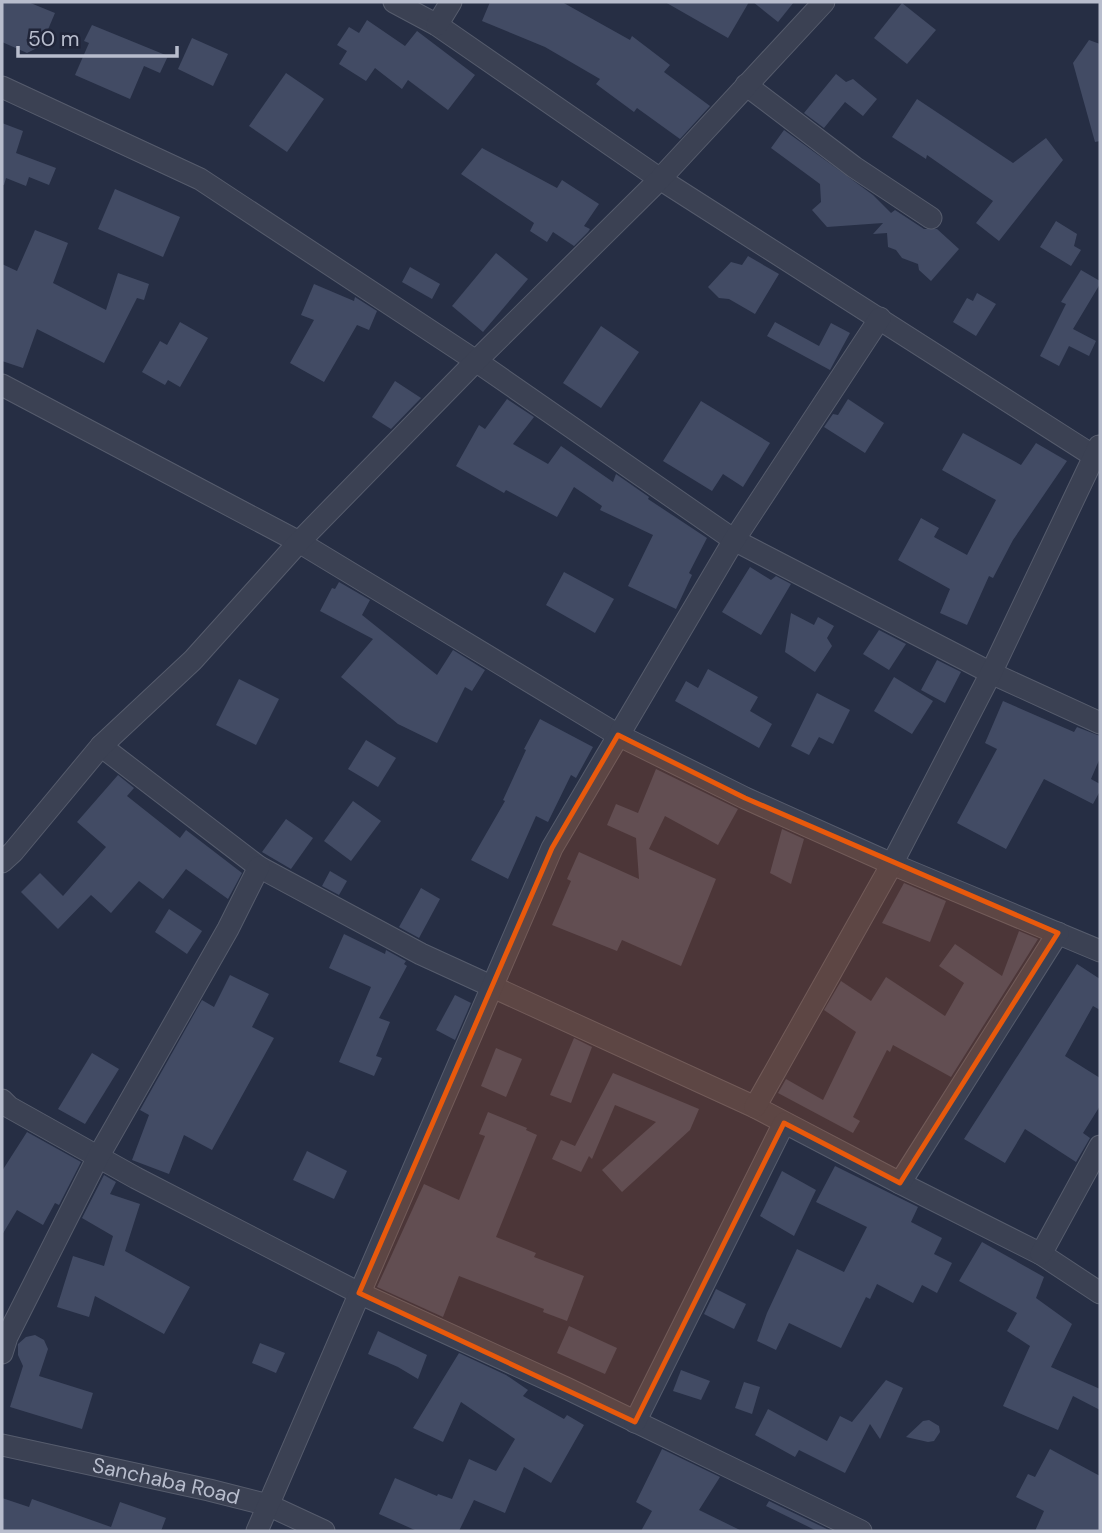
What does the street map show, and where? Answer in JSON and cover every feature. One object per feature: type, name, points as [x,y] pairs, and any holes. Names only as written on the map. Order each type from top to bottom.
[{"type":"street","points":[[394,2],[437,25],[660,179],[1098,454],[892,864],[755,1107]]},
{"type":"street","points":[[437,25],[451,2]]},
{"type":"street","points":[[6,853],[101,746],[193,660],[299,542],[476,361],[660,179],[824,2]]},
{"type":"street","points":[[746,85],[854,167],[931,218]]},
{"type":"street","points":[[2,87],[201,179],[476,361],[733,540],[990,673],[1100,723]]},
{"type":"street","points":[[257,1531],[552,848],[733,540],[880,318]]},
{"type":"street","points":[[2,385],[299,542],[618,735],[745,798],[892,864],[1100,951]]},
{"type":"street","points":[[101,746],[259,867],[421,954],[492,984],[755,1107],[1041,1254],[1100,1293]]},
{"type":"street","points":[[2,1353],[13,1325],[98,1157],[228,929],[259,867]]},
{"type":"street","points":[[900,1183],[1058,933]]},
{"type":"street","points":[[2,1100],[9,1107],[98,1157],[359,1293],[861,1531]]},
{"type":"street","points":[[635,1422],[784,1123]]},
{"type":"street","points":[[1041,1254],[1100,1146]]},
{"type":"street","name":"Sanchaba Road","points":[[2,1445],[209,1489],[268,1505],[324,1531]]},
{"type":"highlighted area","points":[[618,735],[745,798],[1058,933],[900,1183],[784,1123],[635,1422],[359,1293],[552,848]]},
{"type":"building","points":[[2,2],[28,2],[55,13],[41,46],[27,53],[2,42]]},
{"type":"building","points":[[490,2],[562,2],[630,40],[632,36],[670,65],[664,72],[710,106],[680,139],[637,108],[634,112],[596,84],[600,79],[545,47],[482,21]]},
{"type":"building","points":[[665,2],[749,2],[728,38]]},
{"type":"building","points":[[753,2],[794,2],[778,22]]},
{"type":"building","points":[[902,3],[936,30],[907,64],[874,38]]},
{"type":"building","points":[[367,20],[405,46],[417,31],[475,75],[448,110],[408,80],[402,89],[375,68],[366,81],[339,64],[347,51],[337,45],[349,27],[359,33]]},
{"type":"building","points":[[92,25],[168,56],[160,73],[144,66],[130,99],[75,75],[89,43],[84,41]]},
{"type":"building","points":[[192,38],[228,54],[213,86],[178,69]]},
{"type":"building","points":[[1089,40],[1100,44],[1100,141],[1095,142],[1073,63]]},
{"type":"building","points":[[286,73],[324,99],[287,152],[249,126]]},
{"type":"building","points":[[836,74],[846,82],[853,79],[877,99],[863,116],[845,102],[824,128],[804,113]]},
{"type":"building","points":[[917,99],[1013,163],[1046,138],[1063,160],[999,241],[976,223],[993,201],[927,155],[926,159],[892,137]]},
{"type":"building","points":[[2,123],[23,131],[16,153],[56,168],[49,185],[29,177],[26,186],[6,178],[2,185]]},
{"type":"building","points":[[784,130],[873,195],[891,213],[895,210],[924,229],[937,229],[959,249],[931,281],[919,270],[918,264],[902,258],[896,250],[888,247],[887,233],[873,234],[883,223],[827,227],[812,210],[821,202],[820,184],[771,148]]},
{"type":"building","points":[[482,148],[557,188],[562,180],[599,204],[584,226],[590,229],[588,232],[574,246],[553,232],[547,242],[530,231],[534,223],[461,174]]},
{"type":"building","points":[[115,189],[180,217],[163,257],[98,229]]},
{"type":"building","points":[[1056,221],[1077,234],[1074,246],[1081,250],[1071,266],[1040,247]]},
{"type":"building","points":[[35,230],[68,243],[53,283],[106,310],[118,273],[149,284],[144,300],[137,298],[104,363],[37,329],[23,368],[2,361],[2,264],[17,271]]},
{"type":"building","points":[[496,253],[528,279],[483,332],[452,306]]},
{"type":"building","points":[[748,256],[779,274],[755,314],[729,299],[719,298],[708,287],[731,262],[742,265]]},
{"type":"building","points":[[410,267],[440,284],[432,299],[402,282]]},
{"type":"building","points":[[1081,270],[1100,281],[1100,284],[1073,329],[1096,341],[1089,356],[1069,346],[1059,366],[1040,356],[1066,304],[1061,302]]},
{"type":"building","points":[[314,284],[354,301],[355,297],[377,311],[369,330],[357,325],[324,382],[290,363],[314,320],[301,315]]},
{"type":"building","points":[[977,293],[996,304],[976,336],[953,322],[967,298],[973,301]]},
{"type":"building","points":[[180,322],[208,338],[180,387],[168,380],[165,385],[142,372],[160,341],[167,345]]},
{"type":"building","points":[[775,322],[819,346],[831,323],[850,333],[830,370],[767,336]]},
{"type":"building","points":[[601,326],[639,352],[601,408],[563,383]]},
{"type":"building","points":[[395,381],[421,398],[391,429],[372,417]]},
{"type":"building","points":[[507,399],[534,417],[513,444],[548,464],[561,446],[613,482],[616,474],[707,538],[689,573],[692,575],[676,609],[628,586],[653,535],[600,510],[602,506],[574,487],[557,517],[506,490],[504,493],[456,466],[479,425],[485,429]]},
{"type":"building","points":[[848,399],[884,423],[865,453],[824,427],[833,414],[838,415]]},
{"type":"building","points":[[701,401],[770,443],[743,487],[723,474],[712,491],[663,461]]},
{"type":"building","points":[[963,433],[1021,465],[1036,443],[1067,461],[1013,540],[993,578],[989,576],[967,625],[940,613],[950,589],[898,560],[921,518],[939,528],[934,537],[967,555],[996,500],[942,470]]},
{"type":"building","points":[[750,567],[771,580],[776,576],[791,584],[761,635],[722,612]]},
{"type":"building","points":[[564,572],[614,599],[595,633],[546,605]]},
{"type":"building","points":[[339,582],[370,600],[362,615],[437,675],[453,650],[485,670],[472,691],[465,687],[437,743],[398,724],[341,677],[373,639],[320,611],[332,588],[335,589]]},
{"type":"building","points":[[791,613],[814,625],[818,617],[834,626],[827,638],[832,646],[815,672],[785,652]]},
{"type":"building","points":[[879,630],[906,644],[889,670],[863,654]]},
{"type":"building","points":[[937,660],[961,672],[945,703],[921,690]]},
{"type":"building","points":[[708,669],[758,697],[750,711],[772,724],[759,748],[675,701],[686,681],[698,688]]},
{"type":"building","points":[[894,677],[933,701],[912,734],[874,711]]},
{"type":"building","points":[[239,679],[279,699],[256,745],[216,725]]},
{"type":"building","points":[[817,693],[850,710],[833,744],[819,737],[809,755],[791,746]]},
{"type":"building","points":[[1003,701],[1074,732],[1077,727],[1100,736],[1100,758],[1091,779],[1100,784],[1100,791],[1093,804],[1044,779],[1006,849],[957,823],[997,749],[985,743]]},
{"type":"building","points":[[540,719],[593,747],[576,778],[571,775],[548,822],[536,816],[508,879],[471,860],[505,801],[503,800],[526,750],[524,749]]},
{"type":"building","points":[[366,740],[396,758],[378,787],[348,769]]},
{"type":"building","points":[[656,769],[738,809],[718,845],[665,816],[649,849],[716,879],[681,966],[622,940],[617,951],[552,925],[571,881],[567,879],[579,852],[639,879],[636,838],[607,825],[616,804],[638,813]]},
{"type":"building","points":[[118,775],[134,788],[127,796],[180,838],[186,830],[242,873],[228,899],[186,869],[163,899],[139,881],[111,913],[91,895],[58,929],[21,892],[40,873],[63,896],[106,847],[77,822]]},
{"type":"building","points":[[353,801],[381,821],[351,861],[324,841]]},
{"type":"building","points":[[286,819],[313,838],[291,869],[262,852]]},
{"type":"building","points":[[782,829],[804,839],[791,884],[770,873]]},
{"type":"building","points":[[330,871],[347,881],[339,895],[322,886]]},
{"type":"building","points":[[904,883],[946,901],[930,942],[882,923]]},
{"type":"building","points":[[421,888],[440,899],[419,938],[399,927]]},
{"type":"building","points":[[169,909],[202,931],[187,954],[155,932]]},
{"type":"building","points":[[1019,931],[1038,939],[951,1077],[893,1045],[890,1052],[887,1050],[853,1117],[860,1121],[853,1133],[778,1093],[786,1079],[823,1100],[856,1032],[824,1010],[841,981],[871,1001],[886,977],[945,1016],[964,983],[939,966],[955,944],[1002,976]]},
{"type":"building","points":[[344,934],[406,961],[404,964],[407,966],[379,1018],[390,1022],[376,1056],[382,1058],[374,1076],[339,1062],[371,987],[329,968]]},
{"type":"building","points":[[1077,964],[1100,979],[1100,1010],[1093,1006],[1065,1056],[1100,1078],[1100,1106],[1083,1133],[1090,1138],[1076,1162],[1025,1129],[1005,1163],[964,1139]]},
{"type":"building","points":[[230,975],[269,994],[252,1027],[274,1038],[212,1150],[184,1135],[169,1174],[132,1160],[149,1115],[140,1110],[202,1000],[214,1007]]},
{"type":"building","points":[[455,995],[471,1003],[455,1040],[436,1030]]},
{"type":"building","points":[[574,1038],[592,1047],[571,1103],[550,1095]]},
{"type":"building","points":[[496,1048],[522,1059],[506,1097],[481,1086]]},
{"type":"building","points":[[92,1053],[119,1069],[85,1124],[58,1109]]},
{"type":"building","points":[[613,1073],[699,1109],[690,1130],[622,1192],[602,1170],[656,1122],[615,1105],[592,1159],[589,1156],[581,1172],[552,1159],[561,1140],[575,1146]]},
{"type":"building","points":[[488,1112],[537,1135],[496,1237],[536,1253],[534,1257],[584,1276],[567,1321],[543,1312],[544,1309],[459,1276],[443,1317],[377,1287],[424,1184],[459,1200],[485,1136],[479,1134]]},
{"type":"building","points":[[27,1132],[81,1162],[59,1205],[55,1203],[43,1225],[17,1210],[2,1235],[2,1171]]},
{"type":"building","points":[[307,1151],[347,1171],[334,1199],[293,1180]]},
{"type":"building","points":[[835,1166],[918,1207],[911,1222],[942,1238],[934,1254],[952,1263],[937,1293],[922,1285],[913,1303],[877,1284],[870,1299],[866,1297],[841,1348],[789,1323],[776,1350],[757,1341],[797,1249],[844,1272],[867,1227],[816,1202]]},
{"type":"building","points":[[782,1171],[816,1190],[794,1236],[760,1216]]},
{"type":"building","points":[[104,1175],[116,1182],[110,1194],[140,1204],[125,1251],[190,1287],[164,1334],[95,1296],[89,1317],[57,1307],[73,1256],[104,1266],[113,1236],[82,1218]]},
{"type":"building","points":[[982,1242],[1044,1277],[1036,1298],[1072,1324],[1051,1367],[1100,1389],[1100,1410],[1073,1396],[1058,1430],[1003,1406],[1030,1346],[1007,1331],[1017,1313],[959,1281]]},
{"type":"building","points":[[716,1289],[746,1304],[734,1329],[704,1314]]},
{"type":"building","points":[[569,1326],[617,1348],[605,1374],[557,1353]]},
{"type":"building","points":[[378,1331],[427,1355],[418,1379],[368,1354]]},
{"type":"building","points":[[35,1335],[44,1340],[48,1349],[39,1376],[93,1393],[82,1429],[10,1407],[23,1366],[18,1355],[18,1344],[26,1337]]},
{"type":"building","points":[[260,1343],[285,1353],[276,1373],[252,1363]]},
{"type":"building","points":[[459,1353],[506,1375],[528,1390],[523,1396],[564,1419],[567,1415],[584,1425],[551,1483],[524,1467],[505,1513],[474,1500],[459,1531],[417,1531],[379,1514],[395,1478],[437,1496],[438,1494],[452,1499],[469,1459],[496,1471],[515,1439],[461,1402],[443,1442],[413,1428]]},
{"type":"building","points":[[681,1370],[710,1381],[701,1400],[673,1391]]},
{"type":"building","points":[[886,1380],[903,1388],[880,1439],[870,1424],[845,1473],[799,1450],[795,1457],[755,1435],[768,1409],[827,1441],[840,1416],[852,1422]]},
{"type":"building","points":[[744,1382],[760,1387],[752,1414],[735,1408]]},
{"type":"building","points":[[929,1420],[939,1426],[940,1432],[934,1441],[906,1437],[923,1421]]},
{"type":"building","points":[[662,1449],[720,1477],[699,1510],[742,1531],[641,1531],[652,1511],[636,1502]]},
{"type":"building","points":[[1050,1449],[1100,1476],[1100,1531],[1035,1531],[1044,1511],[1016,1497],[1028,1474],[1035,1477]]},
{"type":"building","points":[[2,1498],[29,1507],[32,1499],[111,1527],[120,1502],[166,1518],[161,1531],[2,1531]]},
{"type":"building","points":[[769,1501],[831,1531],[817,1531],[766,1506]]}]
